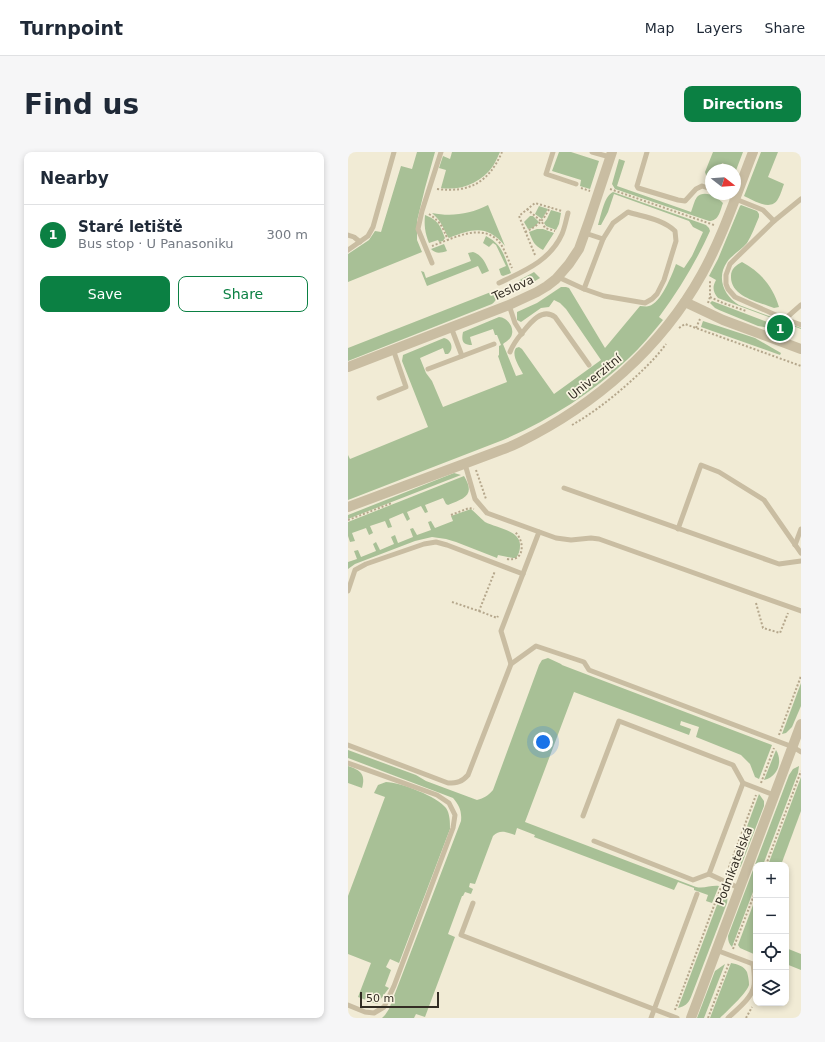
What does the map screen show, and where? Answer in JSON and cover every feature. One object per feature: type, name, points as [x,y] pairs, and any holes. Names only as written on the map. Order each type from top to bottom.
[{"type":"street","name":"Univerzitní","points":[[741,183],[753,152]]},
{"type":"street","name":"Teslova","points":[[348,367],[509,305],[547,286],[558,277],[579,249],[611,155]]},
{"type":"street","name":"Univerzitní","points":[[348,507],[520,443],[569,415],[616,380],[670,323],[685,302],[701,276],[713,252],[735,200]]},
{"type":"street","points":[[685,302],[723,320],[801,349]]},
{"type":"street","name":"Podnikatelská","points":[[691,1018],[774,795],[797,750],[801,724]]},
{"type":"lane","points":[[348,250],[368,236],[373,227],[394,152]]},
{"type":"lane","points":[[432,263],[418,228],[441,152]]},
{"type":"lane","points":[[553,152],[546,174],[576,184]]},
{"type":"lane","points":[[592,152],[611,155]]},
{"type":"lane","points":[[648,152],[637,186],[638,188],[685,201],[696,189],[702,186],[705,187]]},
{"type":"lane","points":[[801,199],[774,221],[730,264],[726,275],[726,284],[734,297],[801,325]]},
{"type":"lane","points":[[738,200],[763,210],[774,221]]},
{"type":"lane","points":[[558,277],[584,289],[604,296],[645,302],[652,299],[657,294],[664,280],[676,241],[675,231],[670,226],[662,222],[628,212],[613,223],[603,239],[584,289]]},
{"type":"lane","points":[[499,282],[530,268],[554,249],[562,233],[568,213]]},
{"type":"lane","points":[[585,233],[603,239]]},
{"type":"lane","points":[[348,235],[354,237],[360,242]]},
{"type":"lane","points":[[509,305],[515,323],[522,334]]},
{"type":"lane","points":[[785,319],[801,305]]},
{"type":"lane","points":[[510,352],[513,344],[530,324],[539,316],[544,314],[552,314],[589,365]]},
{"type":"lane","points":[[451,327],[462,356]]},
{"type":"lane","points":[[428,369],[494,344]]},
{"type":"lane","points":[[379,398],[406,387],[393,350]]},
{"type":"lane","points":[[465,464],[475,499],[487,513],[563,540],[591,538],[599,539],[801,610]]},
{"type":"lane","points":[[678,529],[700,465],[720,472],[764,500],[801,553]]},
{"type":"lane","points":[[564,488],[780,564],[801,561]]},
{"type":"lane","points":[[795,545],[801,529]]},
{"type":"lane","points":[[510,664],[501,631],[538,532]]},
{"type":"lane","points":[[348,576],[366,564],[424,544],[436,542],[523,574]]},
{"type":"lane","points":[[348,591],[355,570]]},
{"type":"lane","points":[[348,745],[448,783],[456,783],[463,780],[468,775],[510,664],[536,646],[584,662],[589,670],[777,741],[797,750]]},
{"type":"lane","points":[[584,816],[619,721],[733,765],[742,783],[774,795]]},
{"type":"lane","points":[[348,763],[437,795],[449,803],[455,815],[454,828],[394,986],[384,1006],[374,1013],[365,1012],[348,1005]]},
{"type":"lane","points":[[709,874],[742,783]]},
{"type":"lane","points":[[594,841],[694,880],[709,874],[739,888]]},
{"type":"lane","points":[[651,1018],[698,894]]},
{"type":"lane","points":[[473,903],[461,935],[675,1017]]},
{"type":"lane","points":[[716,950],[753,964],[753,990],[750,996],[728,1018]]},
{"type":"path","points":[[434,188],[458,190],[470,187],[488,175],[497,164],[502,152]]},
{"type":"path","points":[[608,188],[716,226]]},
{"type":"path","points":[[538,262],[519,216],[535,202],[568,213]]},
{"type":"path","points":[[525,232],[542,222],[550,207]]},
{"type":"path","points":[[527,209],[542,222],[545,228],[562,233]]},
{"type":"path","points":[[428,214],[438,220],[448,240]]},
{"type":"path","points":[[426,248],[470,232],[479,231],[488,233],[503,247],[513,270]]},
{"type":"path","points":[[696,328],[801,366]]},
{"type":"path","points":[[753,594],[763,628],[780,633],[790,607]]},
{"type":"path","points":[[675,1017],[801,676]]},
{"type":"path","points":[[767,862],[801,771]]},
{"type":"path","points":[[746,1018],[753,1005]]},
{"type":"green space","points":[[417,152],[435,152],[417,221],[417,240],[422,252],[348,282],[348,254],[369,240],[375,231],[381,232],[401,166],[412,169]]},
{"type":"green space","points":[[452,152],[500,152],[493,166],[477,181],[463,187],[448,189],[441,188],[446,170],[439,168],[443,156],[450,159]]},
{"type":"green space","points":[[559,152],[571,152],[599,161],[590,189],[580,186],[581,180],[552,171]]},
{"type":"green space","points":[[713,152],[743,152],[738,164],[708,164]]},
{"type":"green space","points":[[761,152],[778,152],[768,177],[784,184],[778,199],[771,205],[762,204],[744,196]]},
{"type":"green space","points":[[619,159],[625,161],[617,186],[691,212],[697,197],[703,194],[705,194],[705,200],[720,200],[723,203],[719,215],[712,221],[709,221],[615,189],[612,184]]},
{"type":"green space","points":[[613,192],[706,225],[710,231],[687,276],[659,317],[663,320],[646,340],[628,359],[599,384],[569,405],[537,424],[503,440],[348,500],[348,455],[350,459],[428,427],[402,361],[403,355],[444,338],[449,341],[451,350],[448,354],[445,354],[443,348],[420,358],[443,407],[507,382],[498,356],[499,346],[501,345],[493,329],[470,337],[472,345],[463,342],[462,338],[463,332],[502,317],[509,322],[512,328],[511,337],[503,344],[516,376],[523,374],[514,354],[516,348],[519,347],[522,349],[554,394],[601,360],[566,309],[560,303],[554,300],[549,307],[541,308],[521,322],[517,320],[517,312],[537,303],[561,287],[569,288],[605,348],[640,306],[649,306],[658,300],[666,288],[676,264],[684,268],[692,256],[703,232],[693,227],[689,221],[614,194],[608,212],[601,225],[598,225],[605,202]]},
{"type":"green space","points":[[488,205],[505,246],[492,234],[479,230],[465,232],[449,238],[440,222],[432,213],[447,215],[461,214],[474,211]]},
{"type":"green space","points":[[741,205],[757,211],[759,217],[747,243],[727,262],[722,274],[723,286],[729,297],[739,305],[801,329],[718,298],[715,294],[714,285],[716,280],[709,276],[718,259]]},
{"type":"green space","points":[[539,206],[548,209],[542,219],[535,214]]},
{"type":"green space","points":[[551,210],[561,213],[556,230],[546,226],[544,223]]},
{"type":"green space","points":[[425,215],[433,219],[438,224],[445,238],[443,241],[439,242],[438,240],[429,243],[425,229]]},
{"type":"green space","points":[[530,216],[533,216],[539,222],[533,228],[528,229],[524,222]]},
{"type":"green space","points":[[537,229],[543,229],[554,233],[543,250],[534,243],[529,232]]},
{"type":"green space","points":[[486,236],[492,239],[500,247],[511,273],[503,276],[501,275],[499,269],[506,266],[496,245],[493,243],[489,247],[483,243]]},
{"type":"green space","points":[[444,244],[447,251],[438,253],[431,249]]},
{"type":"green space","points":[[473,252],[481,257],[489,271],[482,274],[478,266],[427,286],[421,271],[424,272],[426,278],[471,261],[468,253]]},
{"type":"green space","points":[[742,262],[755,270],[770,287],[779,307],[774,308],[746,298],[735,289],[732,283],[731,274],[734,268]]},
{"type":"green space","points":[[534,272],[540,278],[525,287],[521,285],[518,281]]},
{"type":"green space","points":[[496,290],[497,298],[492,304],[348,361],[348,348]]},
{"type":"green space","points":[[712,301],[770,323],[769,328],[758,326],[719,310],[710,303]]},
{"type":"green space","points":[[703,321],[755,338],[781,353],[780,355],[701,327]]},
{"type":"green space","points":[[454,473],[461,475],[348,519],[348,515]]},
{"type":"green space","points":[[464,476],[469,488],[468,492],[463,498],[448,505],[443,498],[425,505],[428,512],[425,513],[421,506],[407,512],[410,519],[407,521],[403,513],[389,519],[392,527],[388,528],[385,521],[370,526],[373,533],[369,535],[366,528],[352,533],[355,541],[350,542],[348,536],[348,522]]},
{"type":"green space","points":[[471,509],[485,522],[507,530],[516,536],[520,546],[516,558],[498,555],[497,558],[456,542],[432,537],[415,541],[355,564],[348,569],[348,562],[357,559],[354,551],[358,550],[361,557],[376,551],[373,544],[376,542],[380,550],[394,544],[391,537],[395,535],[398,543],[413,537],[410,529],[413,528],[417,535],[431,530],[428,522],[431,521],[435,528],[453,521],[451,516]]},
{"type":"green space","points":[[548,658],[562,665],[772,745],[759,779],[755,777],[750,764],[741,755],[696,737],[699,727],[681,721],[680,725],[691,729],[689,735],[574,692],[525,822],[696,887],[702,888],[719,886],[712,903],[706,901],[708,895],[694,890],[694,888],[678,882],[674,890],[534,837],[535,835],[517,828],[515,835],[498,832],[493,836],[475,884],[470,883],[469,887],[473,889],[471,894],[465,892],[462,896],[448,934],[455,937],[425,1017],[416,1014],[414,1018],[382,1018],[389,1009],[461,821],[461,814],[453,798],[348,758],[348,750],[416,775],[426,781],[477,800],[484,798],[493,790],[539,665],[542,660]]},
{"type":"green space","points":[[801,683],[801,706],[792,727],[786,733],[782,734]]},
{"type":"green space","points":[[776,750],[779,759],[778,768],[773,776],[764,780]]},
{"type":"green space","points":[[348,766],[361,773],[363,779],[362,788],[348,783]]},
{"type":"green space","points":[[799,766],[798,773],[764,862],[756,862],[789,775],[793,769]]},
{"type":"green space","points":[[801,777],[801,811],[782,862],[769,862]]},
{"type":"green space","points":[[386,782],[418,791],[442,804],[448,813],[450,829],[399,963],[390,959],[386,967],[391,970],[385,986],[389,988],[377,1004],[358,997],[371,963],[348,954],[348,896],[385,797],[374,793],[378,785]]},
{"type":"green space","points":[[759,794],[764,801],[764,806],[741,866],[736,872],[729,875]]},
{"type":"green space","points":[[753,870],[753,892],[732,947],[728,936]]},
{"type":"green space","points":[[723,889],[727,896],[727,903],[691,997],[686,1004],[678,1008]]},
{"type":"green space","points":[[753,905],[753,954],[740,948],[738,945]]},
{"type":"green space","points":[[789,949],[801,954],[801,970],[789,965]]},
{"type":"green space","points":[[731,963],[736,964],[746,970],[749,985],[740,998],[720,1018],[710,1018]]},
{"type":"green space","points":[[725,964],[704,1018],[697,1018],[715,971]]},
{"type":"place","name":"Staré letiště","points":[[780,328]]}]
